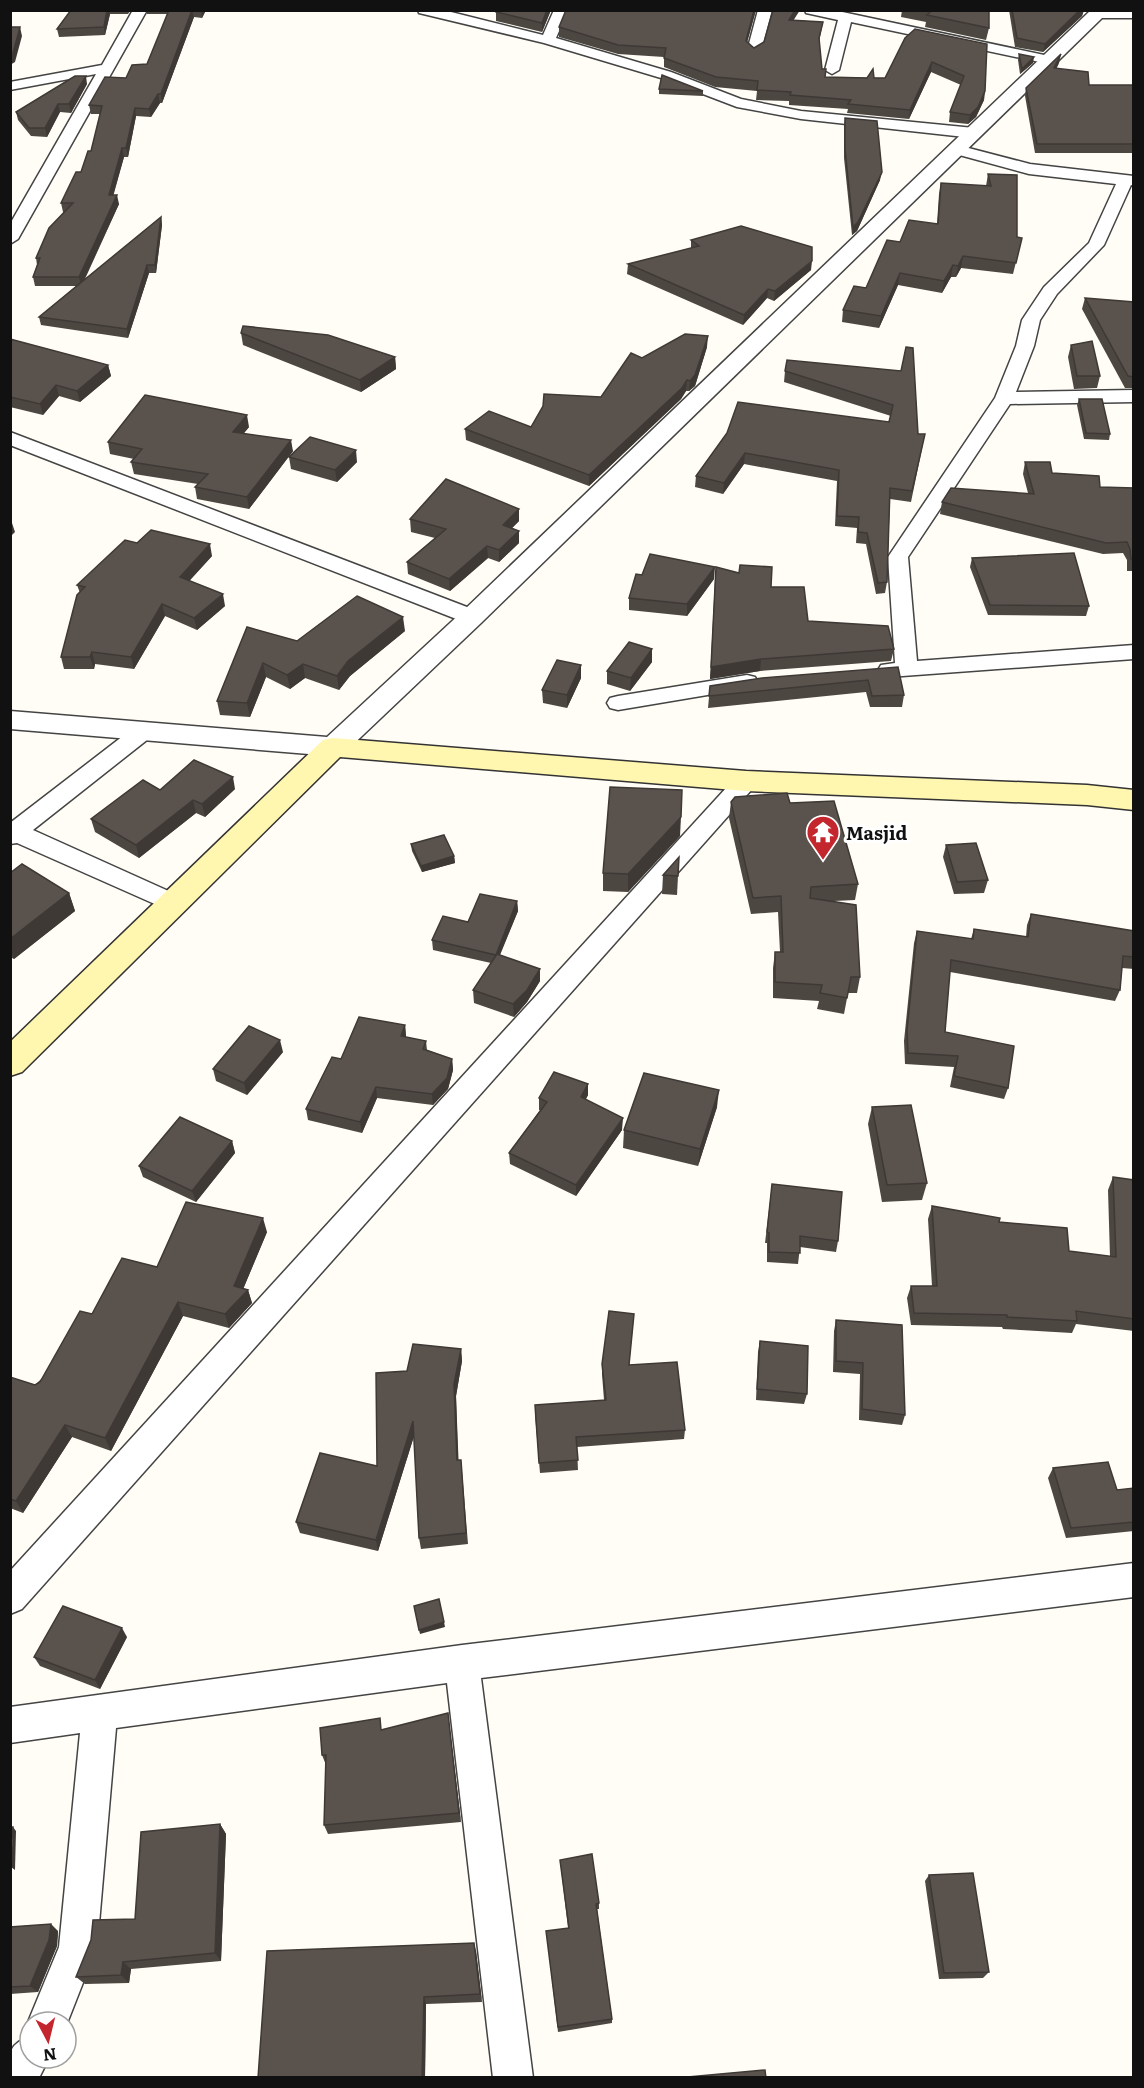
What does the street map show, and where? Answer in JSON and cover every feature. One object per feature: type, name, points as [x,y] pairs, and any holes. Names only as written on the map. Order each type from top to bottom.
[{"type":"main road","points":[[10,1063],[333,747],[746,781],[1087,795],[1134,800]]},
{"type":"main road","points":[[1087,795],[1134,792]]},
{"type":"street","points":[[10,239],[140,10]]},
{"type":"street","points":[[424,10],[548,40],[666,75],[737,103],[801,115],[974,133]]},
{"type":"street","points":[[548,40],[561,10]]},
{"type":"street","points":[[754,51],[765,10]]},
{"type":"street","points":[[811,10],[1049,60]]},
{"type":"street","points":[[10,720],[333,747],[472,617],[1099,12],[1134,13]]},
{"type":"street","points":[[832,70],[845,18]]},
{"type":"street","points":[[10,87],[107,68]]},
{"type":"street","points":[[906,668],[898,557],[1005,398],[1025,346],[1031,320],[1050,291],[1096,245],[1129,181],[1029,169],[957,150]]},
{"type":"street","points":[[1005,398],[1134,396]]},
{"type":"street","points":[[10,438],[472,617]]},
{"type":"street","points":[[873,671],[1134,652]]},
{"type":"street","points":[[618,703],[771,679]]},
{"type":"street","points":[[144,731],[13,834],[175,904]]},
{"type":"street","points":[[10,1597],[746,781]]},
{"type":"street","points":[[10,1725],[462,1663],[1134,1580]]},
{"type":"street","points":[[462,1663],[513,2078]]},
{"type":"street","points":[[53,2010],[78,1947],[100,1712]]},
{"type":"building","points":[[71,10],[107,10],[104,27],[57,29]]},
{"type":"building","points":[[169,10],[192,10],[161,94],[158,94],[149,109],[135,108],[126,148],[122,148],[109,195],[117,195],[79,277],[33,277],[40,258],[36,258],[49,228],[73,203],[61,203],[76,172],[81,172],[88,151],[91,151],[102,106],[89,105],[105,77],[126,78],[132,65],[147,64]]},
{"type":"building","points":[[497,10],[547,10],[542,23],[496,12]]},
{"type":"building","points":[[566,10],[754,10],[746,41],[754,48],[764,42],[773,10],[795,10],[789,20],[823,22],[819,38],[822,69],[826,69],[825,77],[867,78],[873,69],[874,78],[885,78],[905,38],[915,29],[987,44],[985,91],[978,107],[970,115],[950,112],[964,76],[932,62],[910,110],[848,104],[851,100],[790,95],[791,92],[757,90],[758,81],[716,77],[664,58],[666,48],[618,45],[559,27]]},
{"type":"building","points":[[932,10],[989,10],[989,28],[927,15]]},
{"type":"building","points":[[1012,10],[1080,10],[1045,44],[1017,38]]},
{"type":"building","points":[[10,27],[20,27],[13,53],[10,55]]},
{"type":"building","points":[[1019,54],[1034,57],[1022,69]]},
{"type":"building","points":[[1061,54],[1054,68],[1088,72],[1089,85],[1134,85],[1134,144],[1037,144],[1026,88]]},
{"type":"building","points":[[662,75],[703,91],[659,89]]},
{"type":"building","points":[[75,76],[86,76],[69,104],[58,104],[45,128],[29,128],[16,112]]},
{"type":"building","points":[[845,118],[877,121],[882,172],[858,222],[853,227],[845,149]]},
{"type":"building","points":[[988,174],[1017,175],[1017,237],[1022,238],[1016,263],[963,256],[958,266],[953,265],[944,281],[900,273],[881,316],[843,310],[854,286],[866,288],[887,240],[900,242],[909,220],[938,224],[941,183],[991,186]]},
{"type":"building","points":[[161,217],[155,265],[147,265],[127,329],[39,317]]},
{"type":"building","points":[[741,226],[812,247],[812,261],[775,291],[768,289],[744,315],[628,264],[699,246],[691,240]]},
{"type":"building","points":[[1085,298],[1134,302],[1134,377],[1128,376]]},
{"type":"building","points":[[243,326],[328,335],[395,357],[360,380],[241,333]]},
{"type":"building","points":[[685,334],[708,336],[695,375],[690,381],[687,380],[682,388],[589,475],[465,429],[489,411],[531,427],[543,406],[544,394],[601,397],[631,353],[642,358]]},
{"type":"building","points":[[10,339],[108,365],[77,391],[56,385],[40,404],[10,397]]},
{"type":"building","points":[[1092,341],[1100,376],[1077,376],[1071,345]]},
{"type":"building","points":[[906,347],[913,348],[918,434],[925,434],[912,491],[890,488],[887,582],[878,583],[867,533],[858,532],[859,517],[837,516],[839,470],[745,453],[724,483],[696,476],[727,433],[738,402],[889,422],[893,405],[785,371],[787,360],[901,371]]},
{"type":"building","points":[[145,395],[247,415],[233,432],[291,440],[247,497],[195,487],[208,474],[131,462],[142,449],[108,442]]},
{"type":"building","points":[[1079,399],[1102,399],[1110,434],[1086,433]]},
{"type":"building","points":[[310,437],[356,450],[335,470],[289,457]]},
{"type":"building","points":[[1025,462],[1050,462],[1052,473],[1099,476],[1100,487],[1134,488],[1134,559],[1131,559],[1127,542],[1106,543],[942,502],[951,488],[1034,494]]},
{"type":"building","points":[[446,479],[519,509],[503,525],[519,531],[499,550],[487,546],[449,579],[407,562],[446,529],[410,519]]},
{"type":"building","points":[[151,530],[210,544],[180,577],[223,594],[194,618],[162,604],[131,657],[92,652],[90,657],[61,657],[77,595],[85,587],[77,585],[125,540],[137,543]]},
{"type":"building","points":[[1074,553],[1089,606],[990,605],[972,558]]},
{"type":"building","points":[[650,554],[715,567],[687,604],[629,598],[636,574],[642,575]]},
{"type":"building","points":[[740,565],[772,567],[771,587],[804,587],[808,621],[888,626],[894,649],[761,659],[711,667],[716,567],[739,573]]},
{"type":"building","points":[[357,596],[403,617],[348,661],[337,676],[303,664],[287,675],[263,663],[247,703],[217,701],[247,627],[297,641]]},
{"type":"building","points":[[629,642],[652,649],[631,678],[607,671]]},
{"type":"building","points":[[557,660],[581,665],[567,695],[542,690]]},
{"type":"building","points":[[898,667],[904,695],[872,696],[868,680],[709,696],[710,686],[762,678]]},
{"type":"building","points":[[194,760],[233,777],[202,804],[193,800],[136,845],[91,819],[143,780],[160,790]]},
{"type":"building","points":[[610,787],[682,790],[681,817],[628,874],[603,873]]},
{"type":"building","points":[[787,793],[790,803],[834,801],[858,884],[811,887],[810,898],[856,905],[860,977],[851,977],[847,998],[820,993],[822,985],[775,982],[775,952],[783,952],[781,896],[753,898],[731,802],[735,797]]},
{"type":"building","points":[[444,835],[454,856],[421,866],[411,844]]},
{"type":"building","points":[[976,843],[988,880],[957,882],[946,845]]},
{"type":"building","points":[[679,857],[678,876],[663,875]]},
{"type":"building","points":[[22,864],[69,893],[10,939],[10,873]]},
{"type":"building","points":[[480,894],[517,901],[496,955],[432,940],[443,916],[468,922]]},
{"type":"building","points":[[1031,914],[1134,931],[1134,957],[1123,956],[1120,990],[951,960],[945,1032],[1014,1046],[1008,1088],[954,1076],[958,1056],[908,1053],[907,1030],[917,931],[973,939],[974,929],[1028,937]]},
{"type":"building","points":[[497,954],[540,969],[527,990],[513,1004],[473,990]]},
{"type":"building","points":[[359,1017],[405,1025],[401,1036],[426,1041],[423,1049],[452,1059],[447,1078],[432,1094],[376,1087],[360,1122],[306,1109],[332,1057],[341,1059]]},
{"type":"building","points":[[249,1026],[280,1040],[244,1083],[213,1069]]},
{"type":"building","points":[[554,1072],[588,1084],[581,1097],[623,1118],[576,1185],[509,1153],[547,1102],[539,1098]]},
{"type":"building","points":[[644,1073],[719,1090],[700,1149],[624,1130]]},
{"type":"building","points":[[911,1105],[927,1183],[887,1185],[872,1107]]},
{"type":"building","points":[[180,1117],[232,1141],[192,1191],[139,1166]]},
{"type":"building","points":[[1113,1177],[1134,1180],[1134,1319],[1076,1311],[1077,1321],[1007,1317],[1007,1315],[914,1313],[911,1286],[937,1286],[932,1206],[1000,1218],[999,1222],[1067,1228],[1069,1251],[1116,1257]]},
{"type":"building","points":[[772,1184],[842,1192],[838,1241],[800,1236],[800,1253],[769,1252],[769,1233],[767,1232]]},
{"type":"building","points":[[186,1202],[263,1218],[234,1286],[248,1290],[225,1314],[178,1302],[105,1438],[65,1425],[16,1501],[10,1499],[10,1377],[35,1385],[40,1382],[80,1311],[92,1314],[122,1258],[157,1267]]},
{"type":"building","points":[[609,1311],[634,1314],[629,1365],[677,1362],[685,1430],[576,1437],[578,1460],[539,1463],[535,1405],[606,1400],[602,1364]]},
{"type":"building","points":[[836,1320],[902,1325],[905,1415],[862,1409],[863,1363],[836,1361]]},
{"type":"building","points":[[760,1341],[808,1346],[807,1394],[757,1389]]},
{"type":"building","points":[[413,1344],[461,1349],[454,1384],[457,1460],[461,1460],[466,1533],[419,1538],[413,1421],[376,1540],[296,1522],[320,1453],[377,1466],[376,1373],[407,1371]]},
{"type":"building","points":[[1108,1462],[1117,1490],[1134,1488],[1134,1522],[1071,1528],[1053,1468]]},
{"type":"building","points":[[439,1599],[444,1622],[419,1630],[414,1606]]},
{"type":"building","points":[[63,1606],[122,1628],[95,1680],[34,1657]]},
{"type":"building","points":[[448,1713],[459,1813],[324,1825],[326,1755],[322,1755],[320,1728],[380,1718],[381,1730]]},
{"type":"building","points":[[220,1824],[215,1953],[123,1962],[121,1975],[76,1977],[91,1940],[93,1920],[135,1919],[141,1832]]},
{"type":"building","points":[[10,1827],[13,1827],[10,1867]]},
{"type":"building","points":[[592,1854],[599,1903],[596,1904],[612,2019],[558,2027],[546,1931],[569,1928],[560,1860]]},
{"type":"building","points":[[973,1873],[989,1972],[944,1973],[929,1875]]},
{"type":"building","points":[[51,1924],[49,1940],[30,1986],[10,1987],[10,1927]]},
{"type":"building","points":[[474,1943],[480,1994],[424,1997],[422,2078],[258,2078],[267,1951]]},
{"type":"building","points":[[765,2070],[766,2078],[688,2078],[688,2077]]},
{"type":"place","name":"Masjid","points":[[823,861]]}]
